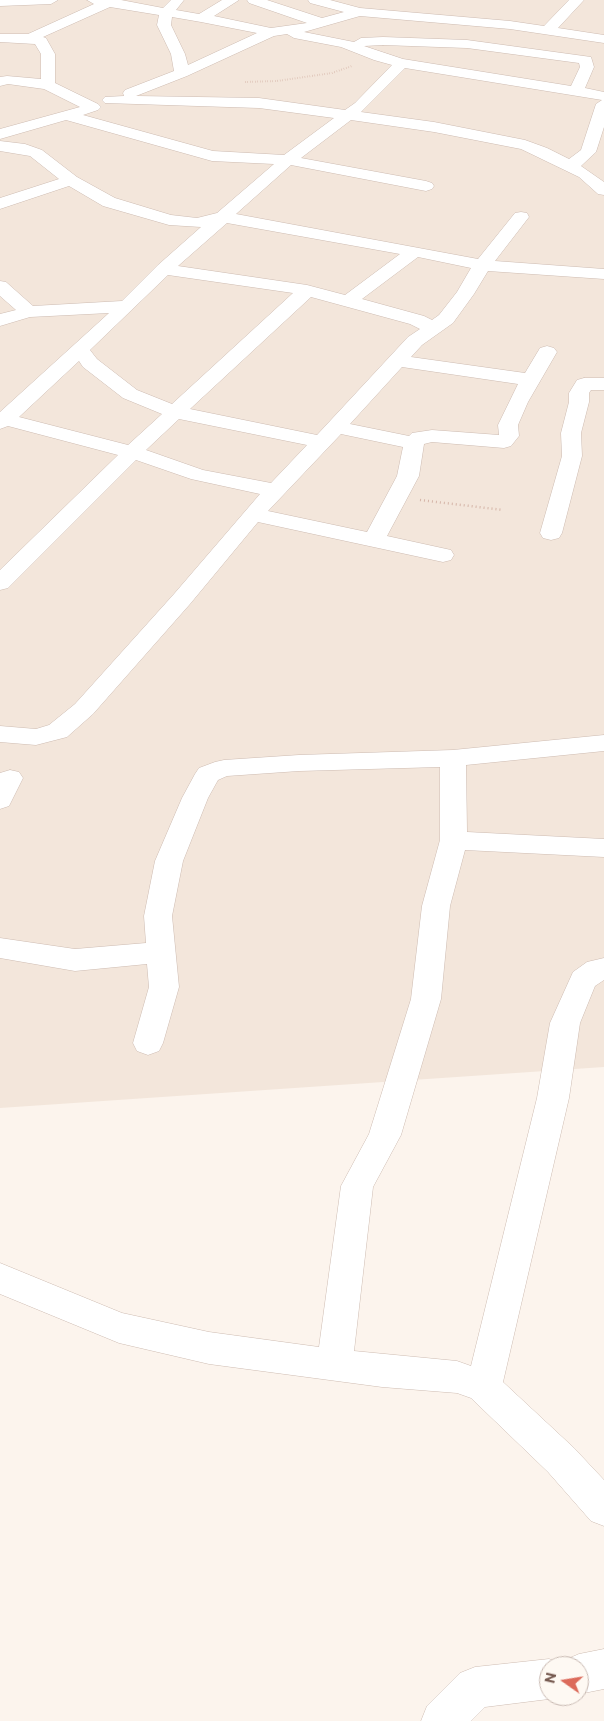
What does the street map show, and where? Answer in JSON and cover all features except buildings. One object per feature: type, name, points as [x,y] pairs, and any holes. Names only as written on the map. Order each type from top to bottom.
[{"type":"street","points":[[0,2],[51,0]]},
{"type":"street","points":[[94,0],[113,1],[344,44],[402,63],[578,84],[604,96]]},
{"type":"street","points":[[179,0],[166,12],[164,25],[178,54],[182,73]]},
{"type":"street","points":[[201,18],[232,0]]},
{"type":"street","points":[[254,0],[324,23]]},
{"type":"street","points":[[315,0],[359,12],[510,25],[604,39]]},
{"type":"street","points":[[547,31],[577,0]]},
{"type":"street","points":[[30,38],[113,1]]},
{"type":"street","points":[[0,134],[68,116],[148,88],[275,32],[324,23],[359,12]]},
{"type":"street","points":[[561,16],[578,18]]},
{"type":"street","points":[[383,41],[417,17]]},
{"type":"street","points":[[490,46],[510,25]]},
{"type":"street","points":[[0,38],[30,38],[41,41],[48,54],[48,85]]},
{"type":"street","points":[[344,44],[383,41],[439,42],[490,46],[586,60],[587,67],[578,84]]},
{"type":"street","points":[[1,420],[128,306],[164,269],[288,160],[360,106],[402,63]]},
{"type":"street","points":[[578,84],[600,77]]},
{"type":"street","points":[[2,81],[48,85],[93,107]]},
{"type":"street","points":[[110,100],[239,102],[434,127],[525,145],[541,151],[578,171],[604,190]]},
{"type":"street","points":[[578,171],[596,153],[604,104]]},
{"type":"street","points":[[68,116],[212,156],[288,160],[426,186]]},
{"type":"street","points":[[0,146],[36,152],[71,180],[109,202],[169,220],[197,223],[224,217],[415,251],[482,265],[604,274]]},
{"type":"street","points":[[578,171],[604,173]]},
{"type":"street","points":[[0,204],[71,180]]},
{"type":"street","points":[[0,734],[36,737],[58,731],[84,709],[275,490],[416,341],[446,319],[482,265],[521,217]]},
{"type":"street","points":[[349,300],[415,251]]},
{"type":"street","points":[[164,269],[307,290],[417,320],[434,328]]},
{"type":"street","points":[[0,286],[29,312]]},
{"type":"street","points":[[0,583],[132,452],[307,290]]},
{"type":"street","points":[[0,320],[29,312],[128,306]]},
{"type":"street","points":[[80,350],[90,363],[130,394],[175,412],[329,434],[414,443]]},
{"type":"street","points":[[374,539],[408,476],[414,443],[419,437],[432,436],[504,442],[509,436],[508,425],[518,402],[547,352]]},
{"type":"street","points":[[398,361],[530,380]]},
{"type":"street","points":[[551,533],[572,456],[571,433],[579,402],[579,393],[584,384],[604,384]]},
{"type":"street","points":[[1,420],[132,452],[198,475],[275,490]]},
{"type":"street","points":[[253,514],[443,555]]},
{"type":"street","points":[[148,1043],[164,987],[158,916],[169,861],[195,798],[208,774],[224,768],[299,763],[453,758],[604,743]]},
{"type":"street","points":[[334,1365],[357,1186],[385,1135],[426,999],[436,906],[454,840],[453,758]]},
{"type":"street","points":[[454,840],[604,848]]},
{"type":"street","points":[[0,948],[76,960],[161,952]]},
{"type":"street","points":[[484,1387],[553,1098],[565,1024],[583,980],[597,970],[604,969]]},
{"type":"street","points":[[0,1278],[119,1328],[209,1348],[334,1365],[458,1378],[484,1387],[562,1460],[604,1508]]},
{"type":"street","points":[[589,1672],[604,1669]]},
{"type":"street","points":[[442,1721],[475,1688],[539,1680]]},
{"type":"path","points":[[239,82],[278,81],[332,73],[379,56]]},
{"type":"path","points":[[397,497],[503,510]]},
{"type":"shaded area","points":[[0,0],[604,0],[604,1067],[0,1108]]}]
